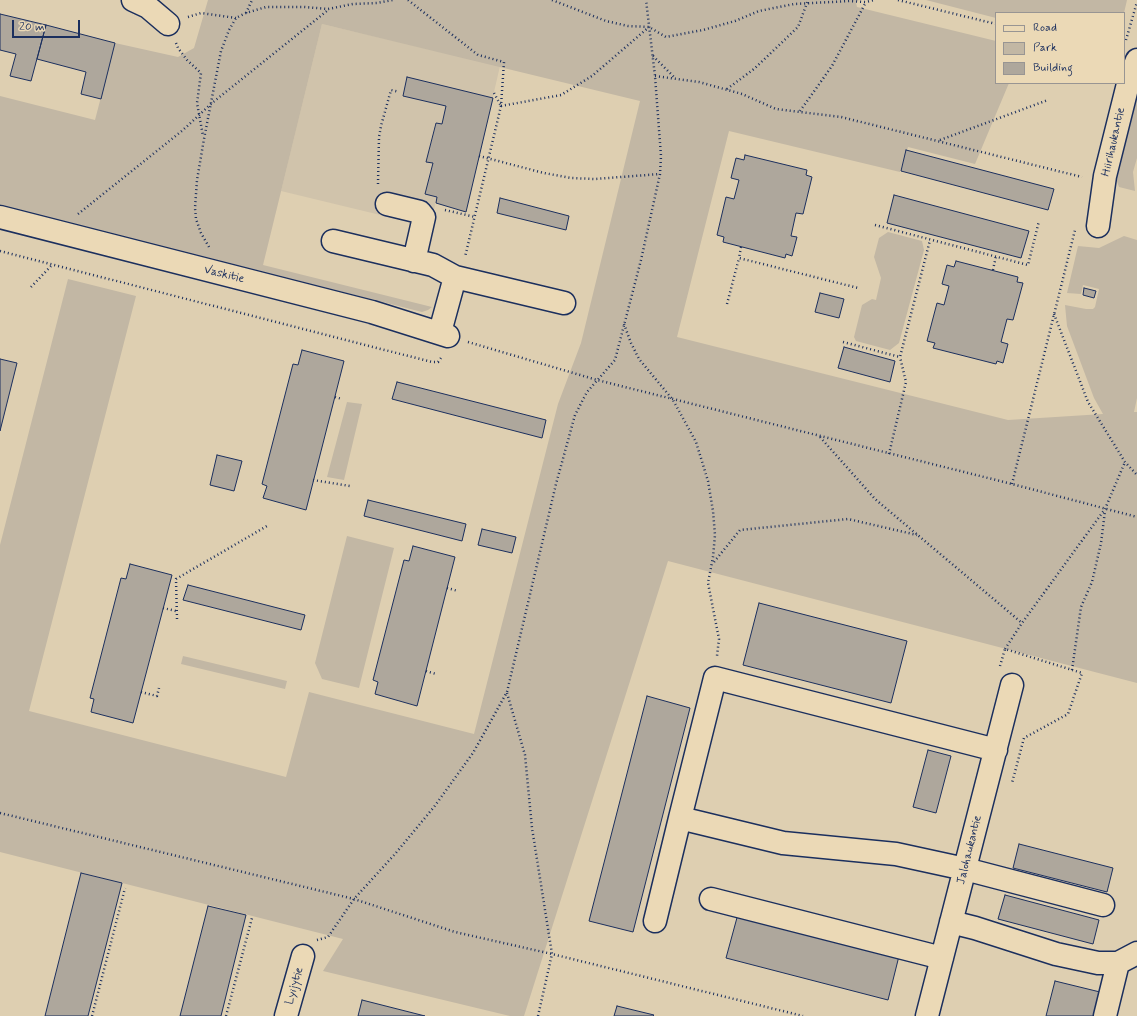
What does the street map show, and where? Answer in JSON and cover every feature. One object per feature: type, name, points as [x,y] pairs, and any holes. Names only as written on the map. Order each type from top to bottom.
[{"type":"street","points":[[133,0],[148,7],[168,24]]},
{"type":"street","name":"Hiirihaukantie","points":[[1098,226],[1105,176],[1129,80],[1137,60]]},
{"type":"street","points":[[387,204],[420,212],[424,217],[414,261]]},
{"type":"street","name":"Vaskitie","points":[[0,217],[372,312],[444,334]]},
{"type":"street","points":[[333,241],[433,265],[455,277],[564,303]]},
{"type":"street","points":[[444,334],[455,277]]},
{"type":"street","points":[[655,921],[715,678],[996,750]]},
{"type":"street","name":"Jalohaukantie","points":[[927,1016],[1012,685]]},
{"type":"street","points":[[680,818],[784,843],[896,854],[965,869],[1103,905]]},
{"type":"street","points":[[711,899],[942,958]]},
{"type":"street","points":[[951,922],[1056,954],[1098,963],[1128,958]]},
{"type":"street","name":"Lyijytie","points":[[286,1016],[309,948]]},
{"type":"street","points":[[1105,1016],[1128,958]]},
{"type":"path","points":[[246,13],[252,0]]},
{"type":"path","points":[[225,275],[201,233],[196,219],[195,208],[197,180],[221,51],[229,30],[236,18],[246,13],[266,7],[304,7],[328,9],[353,4],[393,0]]},
{"type":"path","points":[[408,0],[478,55],[504,62],[501,106],[465,259],[455,277]]},
{"type":"path","points":[[552,0],[606,21],[628,26],[649,27],[666,37],[703,30],[735,21],[759,11],[794,4],[808,2],[866,2],[874,0]]},
{"type":"path","points":[[309,948],[328,938],[354,899],[395,854],[434,807],[473,753],[507,692],[556,484],[575,415],[586,392],[615,360],[641,260],[660,174],[661,156],[655,76],[646,0]]},
{"type":"path","points":[[898,0],[995,24]]},
{"type":"path","points":[[727,90],[754,69],[798,27],[808,2]]},
{"type":"path","points":[[800,112],[832,66],[866,2]]},
{"type":"path","points":[[1125,44],[1137,2]]},
{"type":"path","points":[[55,232],[184,130],[212,103],[328,9]]},
{"type":"path","points":[[201,13],[236,18]]},
{"type":"path","points":[[501,106],[561,95],[592,76],[649,27]]},
{"type":"path","points":[[178,48],[200,73],[197,103],[204,139]]},
{"type":"path","points":[[653,55],[675,78]]},
{"type":"path","points":[[655,76],[699,82],[742,94],[776,109],[841,117],[939,140],[1088,179]]},
{"type":"path","points":[[387,204],[380,196],[378,190],[379,136],[391,90],[399,92]]},
{"type":"path","points":[[494,93],[501,106]]},
{"type":"path","points":[[939,140],[1048,100]]},
{"type":"path","points":[[479,156],[544,173],[571,178],[595,179],[660,174]]},
{"type":"path","points":[[875,225],[1028,265],[1039,221]]},
{"type":"path","points":[[889,454],[906,382],[900,357],[930,240]]},
{"type":"path","points":[[1012,484],[1072,243]]},
{"type":"path","points":[[727,304],[742,247]]},
{"type":"path","points":[[0,251],[432,362],[438,362],[444,354],[444,334],[596,380],[1012,484],[1137,517]]},
{"type":"path","points":[[993,270],[996,256]]},
{"type":"path","points":[[739,258],[858,288]]},
{"type":"path","points":[[31,287],[52,264]]},
{"type":"path","points":[[1054,314],[1088,402],[1125,462],[1137,475]]},
{"type":"path","points":[[624,324],[639,359],[673,400],[696,442],[708,482],[715,535],[708,583],[719,639],[715,678]]},
{"type":"path","points":[[843,342],[900,357]]},
{"type":"path","points":[[335,397],[342,398]]},
{"type":"path","points":[[820,437],[875,499],[1022,623]]},
{"type":"path","points":[[1005,649],[1022,623],[1105,509],[1125,462]]},
{"type":"path","points":[[313,480],[350,486]]},
{"type":"path","points":[[1072,670],[1081,607],[1092,582],[1101,543],[1105,509]]},
{"type":"path","points":[[712,563],[740,530],[848,519],[918,535]]},
{"type":"path","points":[[176,619],[176,579],[267,526]]},
{"type":"path","points":[[447,588],[458,591]]},
{"type":"path","points":[[163,608],[176,611]]},
{"type":"path","points":[[426,671],[436,674]]},
{"type":"path","points":[[142,692],[157,696],[159,688]]},
{"type":"path","points":[[507,692],[525,755],[532,828],[552,954],[538,1016]]},
{"type":"path","points":[[0,813],[354,899],[455,932],[552,954],[803,1016]]},
{"type":"path","points":[[92,1016],[125,888]]},
{"type":"path","points":[[226,1016],[252,918]]},
{"type":"shaded area","points":[[322,24],[500,66],[491,105],[442,124],[435,123],[426,162],[433,163],[425,194],[437,197],[430,227],[281,191]]},
{"type":"green space","points":[[208,0],[859,0],[856,2],[857,7],[995,41],[995,84],[1009,84],[975,164],[908,147],[900,172],[729,131],[677,337],[1008,420],[1103,414],[1094,398],[1067,326],[1065,305],[1093,309],[1095,307],[1099,289],[1083,285],[1081,294],[1067,293],[1078,246],[1099,248],[1124,236],[1137,240],[1137,398],[1134,412],[1137,412],[1137,683],[668,561],[524,1016],[510,1016],[323,971],[343,939],[0,852],[0,545],[68,279],[136,296],[29,711],[286,777],[309,692],[474,734],[558,404],[581,343],[640,101],[322,24],[263,265],[432,307],[422,312],[0,204],[0,96],[95,120],[115,43],[178,57],[194,48]]},
{"type":"green space","points":[[926,0],[1127,0],[1124,12],[995,12],[995,18]]},
{"type":"green space","points":[[1137,87],[1137,158],[1133,172],[1135,191],[1119,187],[1115,176]]},
{"type":"green space","points":[[888,232],[922,241],[924,250],[899,343],[890,350],[856,341],[854,337],[862,305],[872,299],[876,300],[881,278],[874,257],[879,238]]},
{"type":"green space","points":[[347,402],[362,404],[344,480],[327,477]]},
{"type":"green space","points":[[347,536],[394,548],[359,688],[322,679],[315,663]]},
{"type":"green space","points":[[183,656],[287,681],[285,689],[181,664]]},
{"type":"building","points":[[0,14],[46,25],[31,81],[10,76],[16,54],[0,50]]},
{"type":"building","points":[[46,25],[115,43],[101,99],[81,94],[86,72],[37,59]]},
{"type":"building","points":[[407,77],[493,98],[466,212],[436,203],[437,197],[425,194],[433,163],[426,162],[436,123],[442,124],[446,106],[403,96]]},
{"type":"building","points":[[906,150],[1054,189],[1048,210],[901,171]]},
{"type":"building","points":[[745,155],[807,170],[806,175],[812,177],[803,214],[796,213],[791,236],[797,237],[792,256],[786,254],[785,258],[723,242],[724,237],[717,235],[726,197],[734,199],[739,180],[731,178],[736,158],[744,160]]},
{"type":"building","points":[[894,195],[1029,231],[1021,258],[887,223]]},
{"type":"building","points":[[500,198],[569,216],[566,230],[497,213]]},
{"type":"building","points":[[956,261],[1018,277],[1017,282],[1023,283],[1013,320],[1007,319],[1001,342],[1008,344],[1003,363],[997,361],[996,364],[933,348],[935,343],[927,341],[937,303],[944,305],[949,286],[942,284],[947,265],[954,267]]},
{"type":"building","points":[[1084,288],[1096,291],[1094,298],[1083,295]]},
{"type":"building","points":[[820,293],[844,299],[839,318],[815,312]]},
{"type":"building","points":[[844,347],[895,361],[890,382],[838,368]]},
{"type":"building","points":[[302,350],[344,361],[306,510],[263,498],[267,486],[262,484],[293,364],[298,365]]},
{"type":"building","points":[[0,359],[17,363],[0,431]]},
{"type":"building","points":[[397,382],[546,420],[542,438],[392,399]]},
{"type":"building","points":[[217,455],[242,461],[234,491],[210,485]]},
{"type":"building","points":[[368,500],[466,524],[462,541],[364,516]]},
{"type":"building","points":[[482,529],[516,537],[512,553],[478,545]]},
{"type":"building","points":[[413,546],[455,557],[417,706],[375,694],[378,682],[373,680],[404,560],[409,561]]},
{"type":"building","points":[[130,564],[172,575],[133,723],[91,712],[94,699],[90,698],[121,578],[126,579]]},
{"type":"building","points":[[188,585],[305,615],[301,630],[183,600]]},
{"type":"building","points":[[759,603],[907,641],[891,703],[743,665]]},
{"type":"building","points":[[647,696],[690,708],[633,932],[589,921]]},
{"type":"building","points":[[928,750],[951,756],[936,813],[913,807]]},
{"type":"building","points":[[1019,844],[1113,868],[1107,892],[1013,868]]},
{"type":"building","points":[[81,873],[122,883],[88,1016],[45,1016]]},
{"type":"building","points":[[1005,895],[1099,920],[1093,944],[998,919]]},
{"type":"building","points":[[208,906],[246,915],[221,1016],[180,1016]]},
{"type":"building","points":[[738,914],[899,956],[888,1000],[726,958]]},
{"type":"building","points":[[1055,981],[1100,992],[1095,1016],[1046,1016]]},
{"type":"building","points":[[362,1000],[425,1016],[358,1016]]},
{"type":"building","points":[[617,1006],[654,1015],[614,1016]]}]
